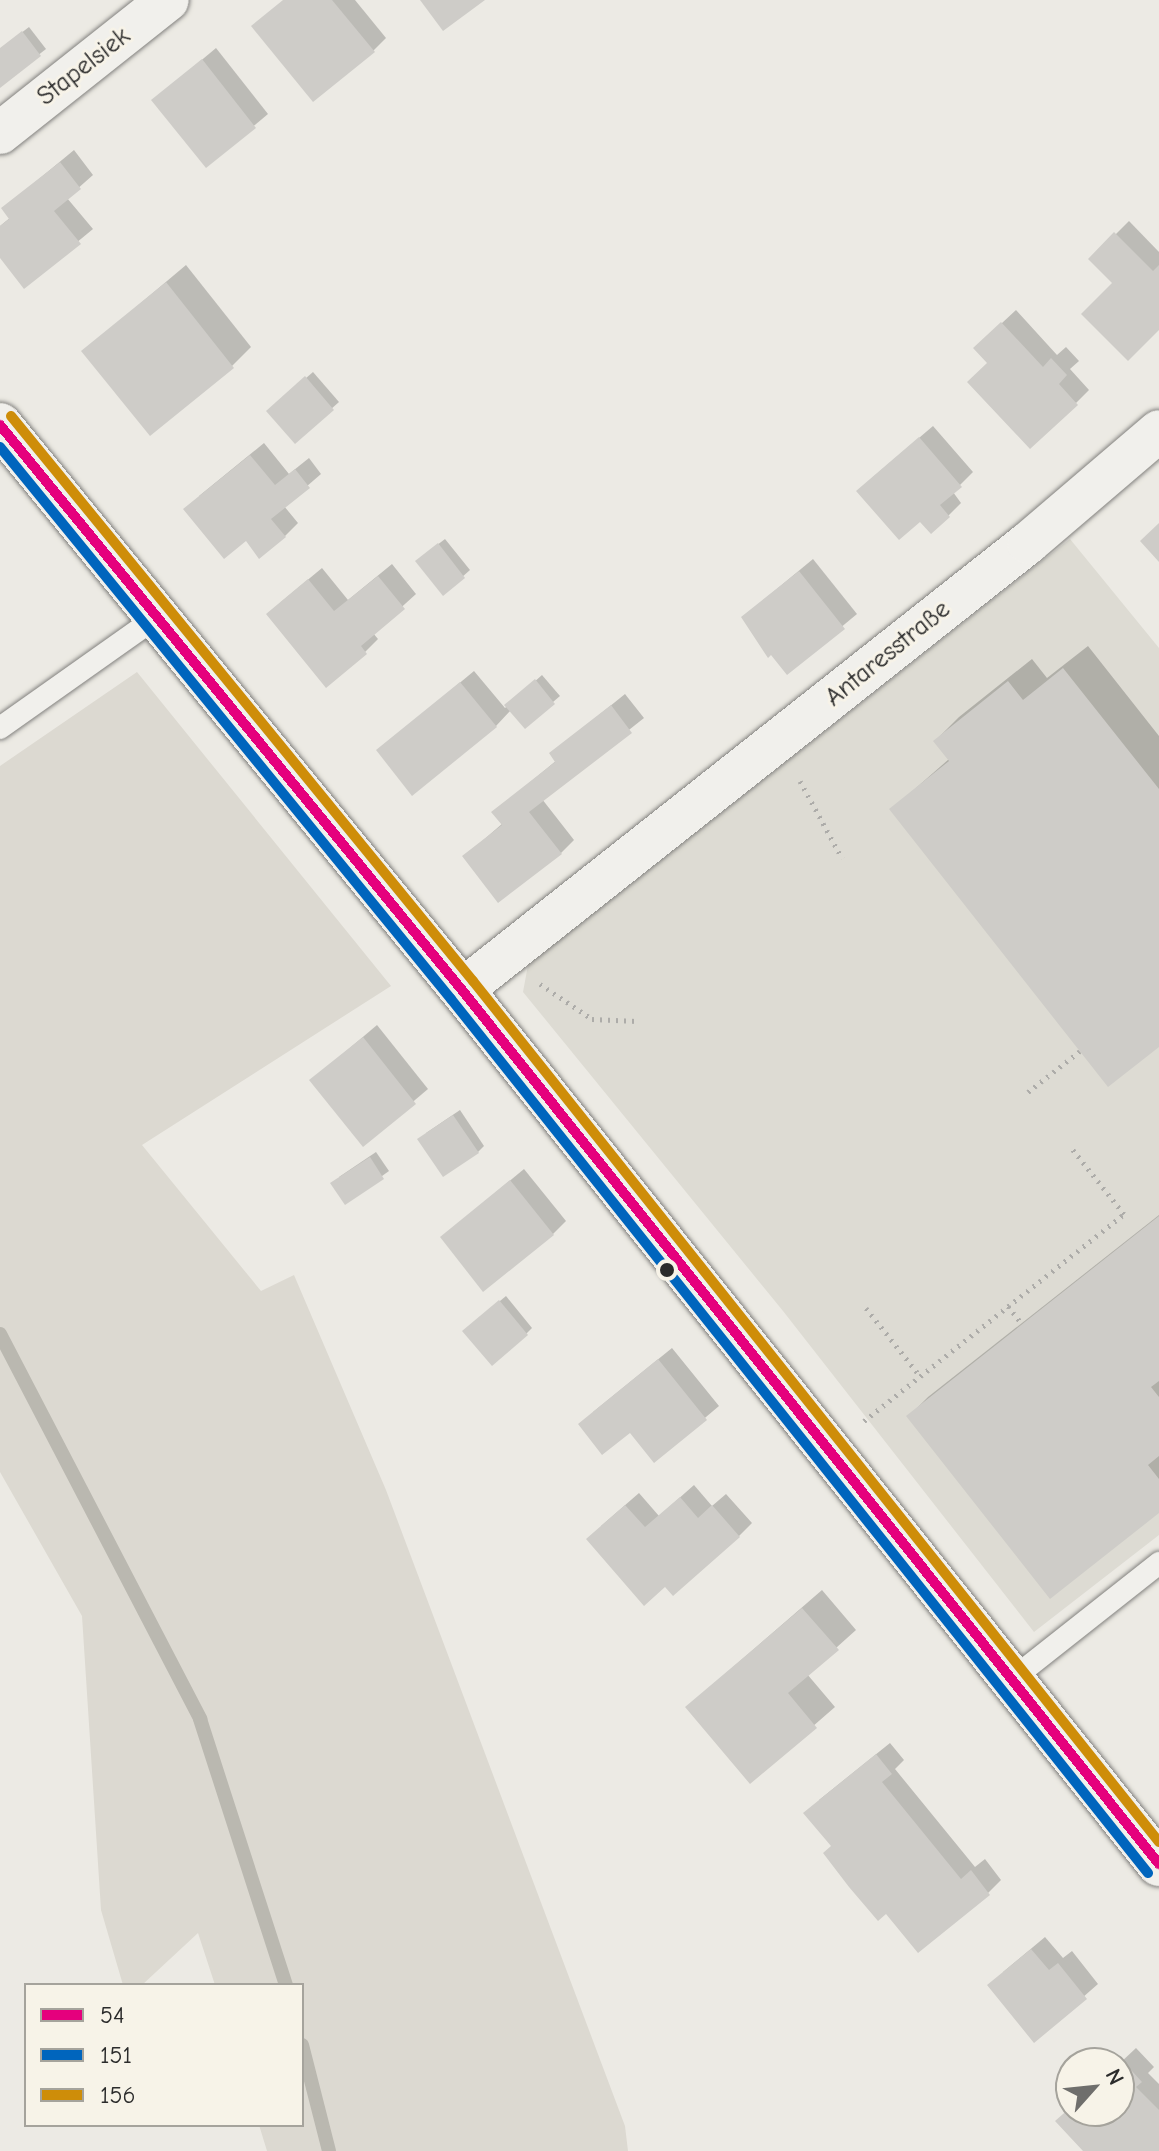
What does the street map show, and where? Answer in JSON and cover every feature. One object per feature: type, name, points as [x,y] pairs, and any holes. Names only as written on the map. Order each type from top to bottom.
[{"type":"main road","points":[[0,425],[157,617],[476,979],[827,1449],[1159,1864]]},
{"type":"street","name":"Stapelsiek","points":[[0,133],[168,0]]},
{"type":"street","name":"Antaresstraße","points":[[476,979],[1028,543],[1159,431]]},
{"type":"lane","points":[[0,728],[157,617]]},
{"type":"lane","points":[[1011,1680],[1159,1563]]},
{"type":"path","points":[[779,741],[842,858]]},
{"type":"path","points":[[476,979],[536,981],[592,1019],[637,1021]]},
{"type":"path","points":[[1028,1092],[1080,1051]]},
{"type":"path","points":[[827,1449],[1124,1214],[1070,1146]]},
{"type":"path","points":[[1008,1306],[1022,1324]]},
{"type":"path","points":[[866,1308],[920,1376]]},
{"type":"shaded area","points":[[1070,539],[1159,648],[1159,1535],[1034,1632],[783,1311],[523,992],[528,965]]},
{"type":"shaded area","points":[[137,672],[391,986],[142,1145],[261,1291],[294,1275],[386,1490],[625,2126],[628,2151],[267,2151],[260,2127],[304,2127],[304,1983],[214,1983],[198,1933],[144,1983],[122,1983],[101,1910],[82,1616],[0,1472],[0,766]]},
{"type":"building","points":[[283,0],[332,0],[375,52],[313,102],[251,26]]},
{"type":"building","points":[[420,0],[485,0],[443,31]]},
{"type":"building","points":[[22,31],[41,56],[0,88],[0,48]]},
{"type":"building","points":[[202,59],[256,128],[206,168],[151,100]]},
{"type":"building","points":[[60,162],[81,189],[54,211],[81,244],[24,289],[0,258],[0,226],[9,219],[1,208]]},
{"type":"building","points":[[1114,232],[1153,271],[1159,265],[1159,330],[1128,361],[1081,314],[1112,283],[1088,259]]},
{"type":"building","points":[[166,282],[234,368],[150,436],[81,351]]},
{"type":"building","points":[[1001,322],[1043,367],[1051,358],[1067,375],[1059,384],[1078,405],[1030,449],[967,382],[987,363],[973,348]]},
{"type":"building","points":[[305,376],[334,410],[295,444],[266,411]]},
{"type":"building","points":[[919,437],[962,487],[940,505],[950,517],[931,534],[920,522],[899,540],[856,491]]},
{"type":"building","points":[[250,455],[275,485],[295,469],[310,488],[271,519],[286,537],[259,559],[246,541],[224,559],[183,509]]},
{"type":"building","points":[[1159,523],[1159,562],[1140,541]]},
{"type":"building","points":[[438,543],[465,578],[443,596],[415,561]]},
{"type":"building","points":[[799,571],[845,629],[787,675],[771,655],[768,658],[741,617]]},
{"type":"building","points":[[378,576],[405,609],[361,646],[367,654],[326,688],[266,614],[308,579],[334,611]]},
{"type":"building","points":[[1063,668],[1159,789],[1159,1047],[1108,1087],[889,809],[949,761],[933,741],[1008,681],[1023,700]]},
{"type":"building","points":[[535,679],[555,704],[525,729],[504,705]]},
{"type":"building","points":[[460,682],[497,727],[412,796],[376,750]]},
{"type":"building","points":[[611,705],[632,733],[529,812],[562,854],[498,903],[462,856],[502,825],[491,812],[555,762],[549,753]]},
{"type":"building","points":[[363,1037],[416,1104],[363,1147],[309,1080]]},
{"type":"building","points":[[453,1115],[479,1153],[443,1177],[417,1139]]},
{"type":"building","points":[[370,1157],[384,1179],[345,1205],[330,1183]]},
{"type":"building","points":[[510,1180],[554,1235],[483,1292],[440,1237]]},
{"type":"building","points":[[1159,1216],[1159,1381],[1151,1387],[1159,1397],[1159,1456],[1148,1465],[1159,1479],[1159,1513],[1050,1599],[906,1416]]},
{"type":"building","points":[[499,1300],[528,1335],[492,1366],[462,1331]]},
{"type":"building","points":[[658,1359],[707,1420],[654,1463],[630,1433],[602,1455],[578,1424]]},
{"type":"building","points":[[680,1497],[698,1518],[712,1505],[740,1537],[673,1596],[665,1587],[644,1606],[586,1539],[625,1505],[645,1527]]},
{"type":"building","points":[[802,1608],[839,1650],[788,1693],[817,1728],[750,1784],[685,1707]]},
{"type":"building","points":[[876,1754],[892,1774],[882,1782],[961,1879],[971,1870],[990,1895],[918,1953],[886,1914],[878,1921],[849,1887],[823,1853],[831,1846],[803,1813]]},
{"type":"building","points":[[1031,1949],[1049,1970],[1058,1963],[1087,1999],[1034,2043],[987,1985]]},
{"type":"building","points":[[1135,2074],[1142,2082],[1136,2087],[1159,2110],[1159,2151],[1083,2151],[1061,2127],[1135,2127]]},
{"type":"waterway","points":[[0,1334],[200,1719],[285,1983]]},
{"type":"waterway","points":[[304,2053],[329,2151]]},
{"type":"transit line","name":"156","points":[[11,416],[473,981],[1159,1842]]},
{"type":"transit line","name":"54","points":[[0,425],[462,990],[1159,1864]]},
{"type":"transit line","name":"151","points":[[0,447],[451,999],[1148,1873]]}]
